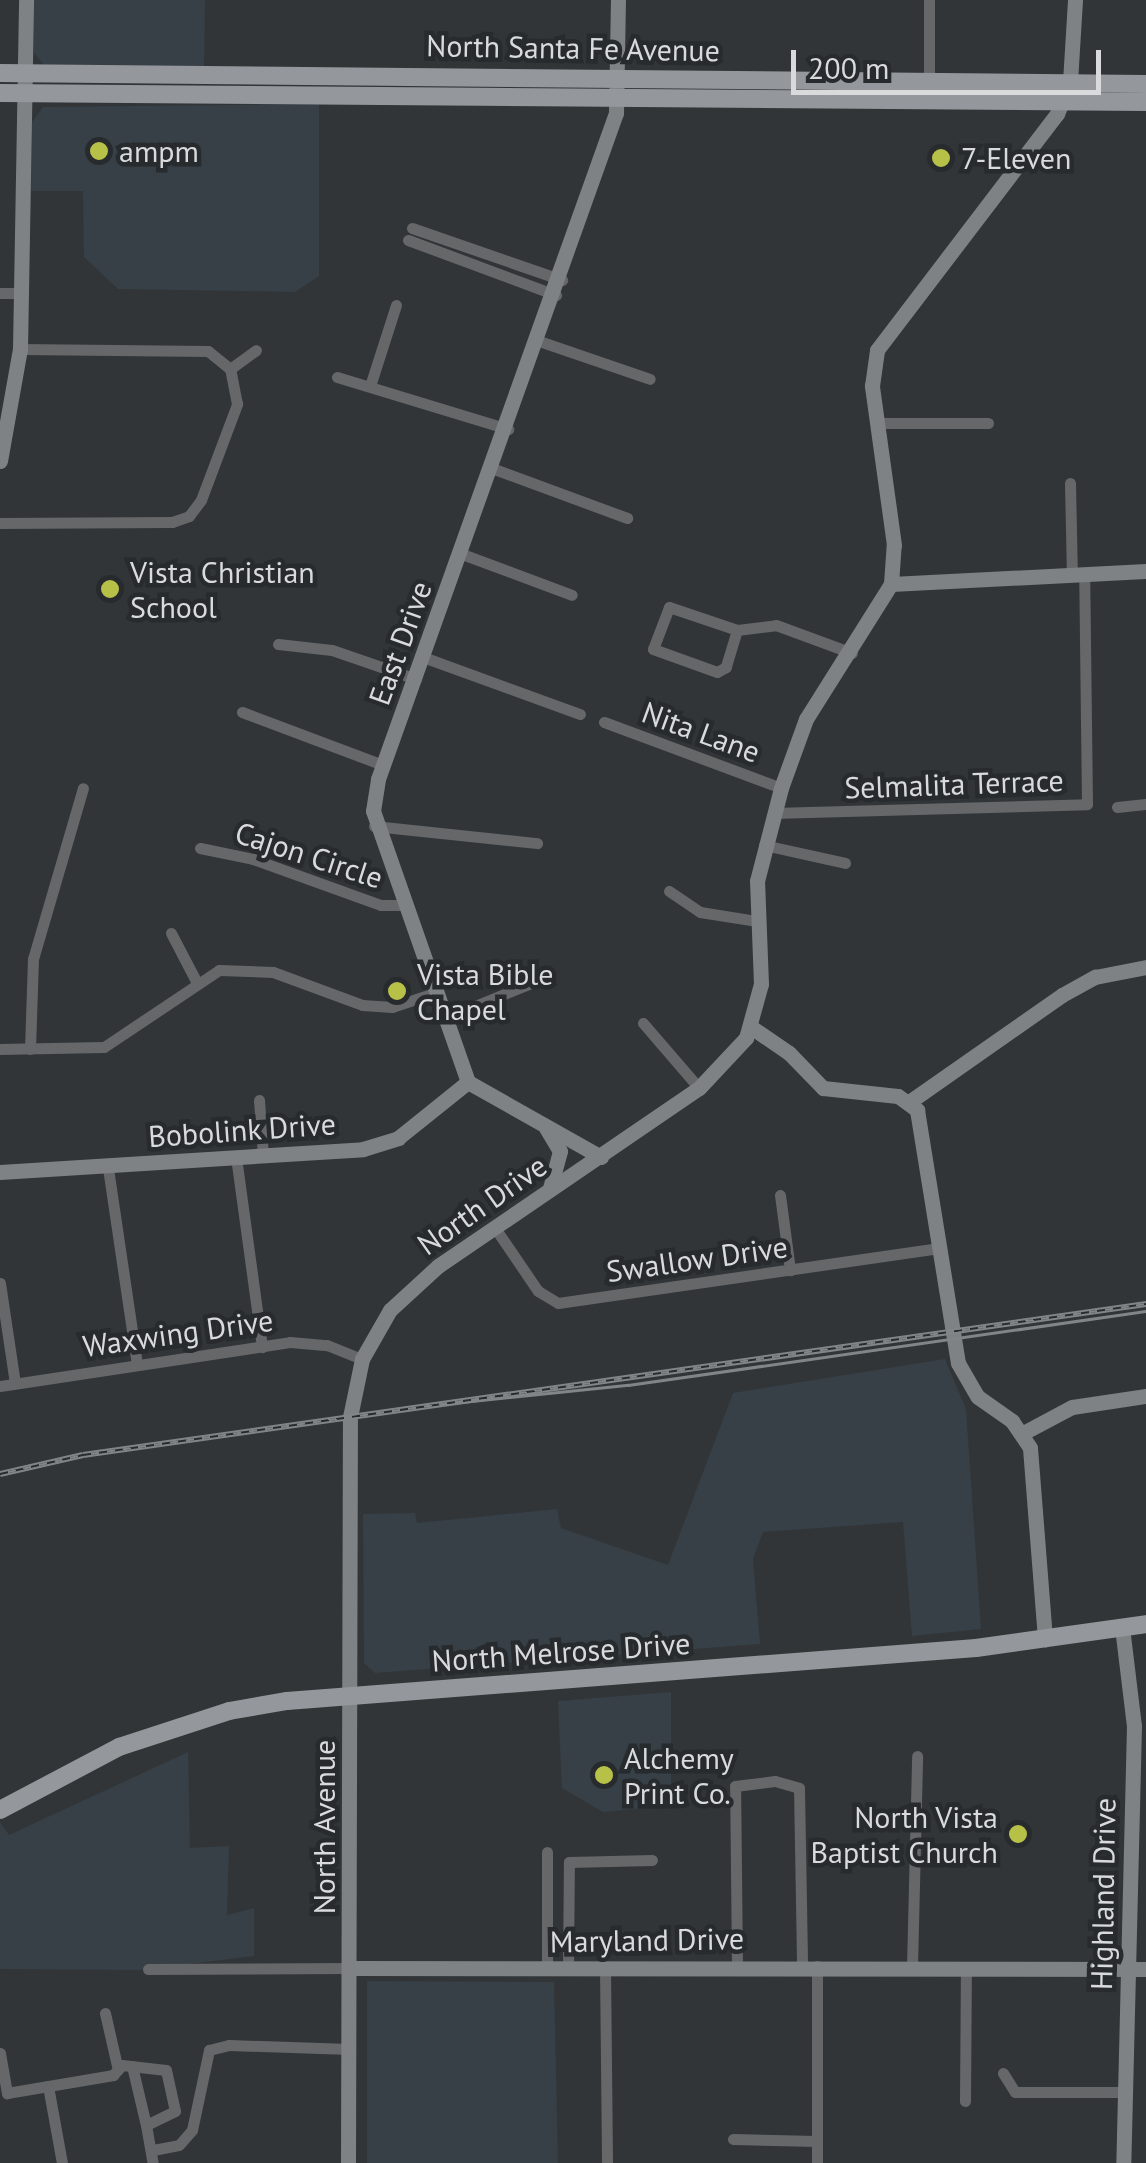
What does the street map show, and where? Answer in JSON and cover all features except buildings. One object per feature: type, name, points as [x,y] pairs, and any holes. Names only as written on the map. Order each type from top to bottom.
[{"type":"main road","name":"North Santa Fe Avenue","points":[[0,72],[1146,102]]},
{"type":"main road","name":"North Santa Fe Avenue","points":[[0,93],[929,80],[1146,84]]},
{"type":"main road","name":"North Melrose Drive","points":[[0,1810],[119,1747],[229,1711],[352,1696],[1046,1639],[1146,1624]]},
{"type":"street","points":[[0,461],[6,400],[20,349],[26,0]]},
{"type":"street","name":"East Drive","points":[[468,1082],[374,826],[383,765],[559,287],[618,86],[618,0]]},
{"type":"street","points":[[929,0],[929,80]]},
{"type":"street","points":[[1076,0],[1070,82],[1062,100],[877,350],[878,423],[894,546],[891,584],[852,653],[806,718],[781,788],[764,845],[757,921],[760,984],[751,1027],[833,1093],[912,1100],[1062,995],[1095,977],[1146,967]]},
{"type":"street","points":[[410,234],[559,287]]},
{"type":"street","points":[[0,293],[23,293]]},
{"type":"street","points":[[370,386],[396,304]]},
{"type":"street","points":[[540,341],[650,379]]},
{"type":"street","points":[[0,523],[172,522],[189,516],[202,500],[237,404],[230,369],[208,351],[20,349]]},
{"type":"street","points":[[230,369],[256,350]]},
{"type":"street","points":[[336,377],[508,428]]},
{"type":"street","points":[[878,423],[988,423]]},
{"type":"street","points":[[494,469],[627,518]]},
{"type":"street","points":[[1070,483],[1078,574]]},
{"type":"street","points":[[462,554],[572,595]]},
{"type":"street","points":[[891,584],[1146,571]]},
{"type":"street","name":"Selmalita Terrace","points":[[773,814],[1087,804],[1078,574]]},
{"type":"street","points":[[737,630],[720,671],[653,649],[669,607],[737,630],[776,625],[852,653]]},
{"type":"street","points":[[278,644],[332,650],[416,679]]},
{"type":"street","points":[[423,657],[580,714]]},
{"type":"street","points":[[242,712],[383,765]]},
{"type":"street","name":"Nita Lane","points":[[604,722],[781,788]]},
{"type":"street","points":[[30,1049],[33,959],[83,788]]},
{"type":"street","points":[[1117,807],[1146,804]]},
{"type":"street","points":[[374,826],[537,844]]},
{"type":"street","points":[[764,845],[845,863]]},
{"type":"street","name":"Cajon Circle","points":[[200,848],[253,859],[381,905],[402,905]]},
{"type":"street","points":[[669,891],[700,912],[757,921]]},
{"type":"street","points":[[170,933],[196,981]]},
{"type":"street","points":[[0,1049],[104,1046],[196,981],[219,970],[252,968],[362,1004],[392,1007],[434,994]]},
{"type":"street","points":[[443,1019],[536,981]]},
{"type":"street","points":[[642,1023],[699,1088]]},
{"type":"street","name":"North Drive","points":[[351,1491],[350,1417],[362,1359],[410,1290],[699,1088],[751,1027]]},
{"type":"street","points":[[468,1082],[601,1157]]},
{"type":"street","name":"Bobolink Drive","points":[[0,1172],[364,1149],[398,1138],[468,1082]]},
{"type":"street","points":[[259,1100],[263,1156]]},
{"type":"street","points":[[912,1100],[963,1376],[978,1398],[1023,1433],[1034,1464],[1046,1639]]},
{"type":"street","points":[[544,1125],[560,1151],[548,1193]]},
{"type":"street","points":[[236,1157],[262,1346]]},
{"type":"street","points":[[108,1168],[136,1364]]},
{"type":"street","points":[[780,1195],[790,1270]]},
{"type":"street","name":"Swallow Drive","points":[[496,1228],[538,1291],[558,1302],[940,1248]]},
{"type":"street","points":[[0,1283],[15,1383]]},
{"type":"street","name":"Waxwing Drive","points":[[0,1386],[311,1342],[362,1359]]},
{"type":"street","points":[[1023,1433],[1072,1407],[1146,1396]]},
{"type":"street","name":"North Avenue","points":[[348,2163],[351,1491]]},
{"type":"street","name":"Highland Drive","points":[[1122,1627],[1134,1726],[1138,1970],[1124,2092],[1123,2163]]},
{"type":"street","points":[[912,1967],[917,1756]]},
{"type":"street","points":[[737,1966],[736,1786],[775,1781],[798,1788],[817,2163]]},
{"type":"street","points":[[546,1969],[548,1852]]},
{"type":"street","points":[[568,1968],[569,1862],[652,1860]]},
{"type":"street","name":"Maryland Drive","points":[[148,1969],[810,1966],[966,1971],[1138,1970]]},
{"type":"street","points":[[605,1968],[607,2163]]},
{"type":"street","points":[[966,1971],[966,2101]]},
{"type":"street","points":[[105,2012],[118,2070]]},
{"type":"street","points":[[132,2066],[153,2156],[179,2145],[192,2130],[208,2050],[229,2045],[350,2050]]},
{"type":"street","points":[[0,2053],[3,2093],[132,2066],[166,2070],[175,2111],[146,2124]]},
{"type":"street","points":[[1003,2073],[1015,2092],[1124,2092]]},
{"type":"street","points":[[48,2086],[62,2163]]},
{"type":"street","points":[[733,2139],[817,2141]]},
{"type":"shaded area","points":[[34,0],[205,0],[204,67],[44,65],[34,53]]},
{"type":"shaded area","points":[[319,104],[319,276],[295,292],[118,289],[84,257],[83,191],[31,191],[32,122],[43,107]]},
{"type":"shaded area","points":[[945,1359],[966,1409],[981,1629],[912,1636],[903,1522],[763,1532],[753,1559],[760,1644],[375,1673],[364,1663],[363,1514],[415,1513],[417,1523],[557,1509],[561,1528],[668,1565],[733,1393]]},
{"type":"shaded area","points":[[671,1692],[671,1796],[663,1806],[603,1812],[562,1788],[558,1701]]},
{"type":"shaded area","points":[[188,1752],[190,1848],[229,1846],[227,1915],[254,1908],[254,1956],[140,1970],[0,1969],[0,1822],[9,1835]]},
{"type":"shaded area","points":[[367,1981],[554,1982],[558,2163],[367,2163]]},
{"type":"tram line","points":[[433,1405],[628,1385],[1146,1311]]},
{"type":"railway","points":[[0,1474],[83,1455],[1146,1304]]},
{"type":"place","name":"ampm","points":[[99,151]]},
{"type":"place","name":"7-Eleven","points":[[941,158]]},
{"type":"place","name":"Vista Christian School","points":[[110,589]]},
{"type":"place","name":"Vista Bible Chapel","points":[[397,991]]},
{"type":"place","name":"Alchemy Print Co.","points":[[604,1775]]},
{"type":"place","name":"North Vista Baptist Church","points":[[1018,1834]]}]
